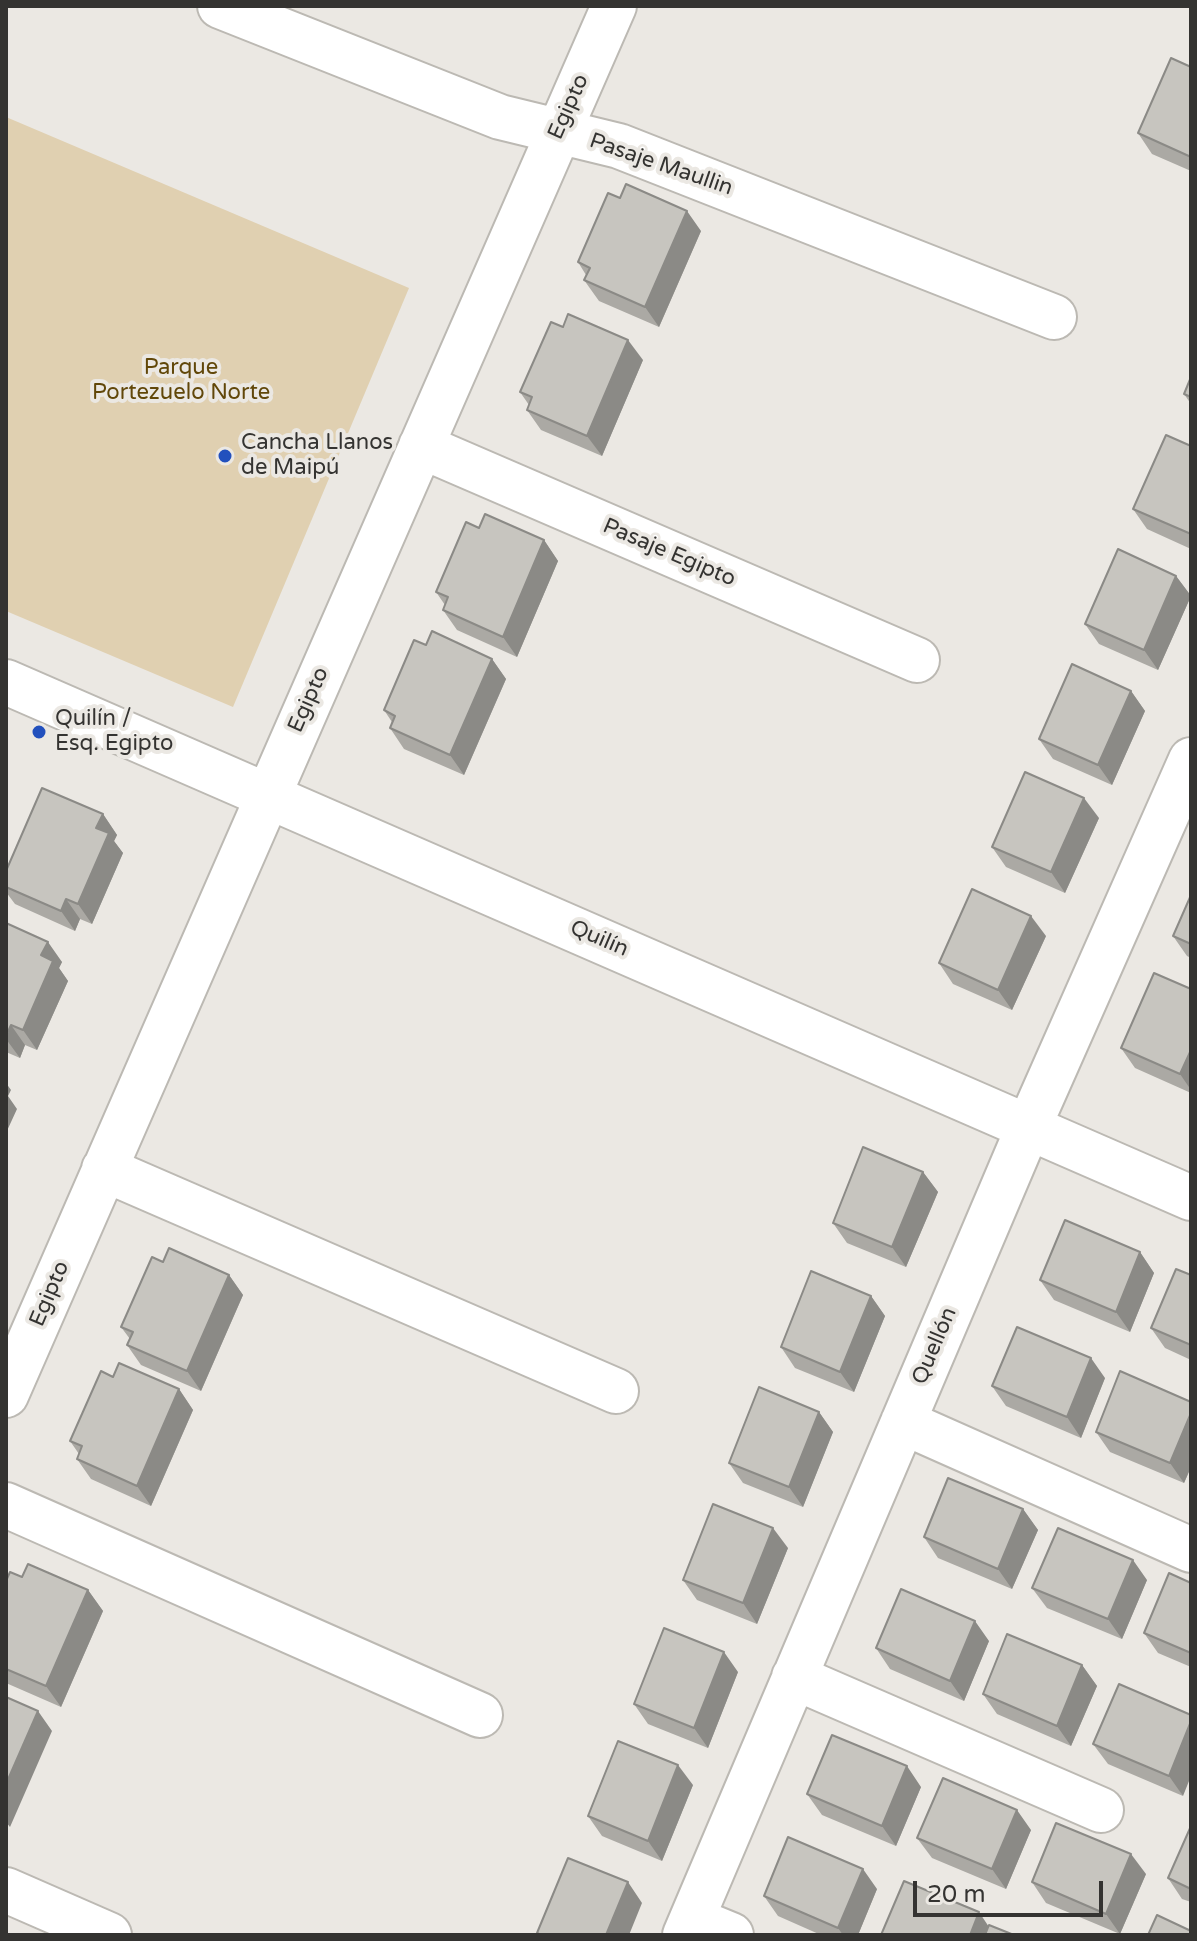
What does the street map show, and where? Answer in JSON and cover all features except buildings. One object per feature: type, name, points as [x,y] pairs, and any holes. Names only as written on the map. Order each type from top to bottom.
[{"type":"street","name":"Pasaje Maullin","points":[[220,6],[500,117],[631,150],[1054,317]]},
{"type":"street","name":"Egipto","points":[[6,1395],[614,6]]},
{"type":"street","name":"Pasaje Egipto","points":[[421,446],[917,660]]},
{"type":"street","name":"Quilín","points":[[6,682],[1191,1198]]},
{"type":"street","name":"Quellón","points":[[688,1927],[1029,1126],[1191,760]]},
{"type":"street","points":[[104,1169],[616,1391]]},
{"type":"street","points":[[903,1422],[1191,1550]]},
{"type":"street","points":[[6,1505],[480,1715]]},
{"type":"street","points":[[794,1677],[1101,1810]]},
{"type":"street","points":[[6,1890],[109,1935]]},
{"type":"street","points":[[688,1927],[731,1935]]},
{"type":"green space","name":"Parque Portezuelo Norte","points":[[6,117],[409,288],[233,707],[6,611]]},
{"type":"place","name":"Cancha Llanos de Maipú","points":[[225,456]]},
{"type":"place","name":"Quilín / Esq. Egipto","points":[[39,732]]}]
